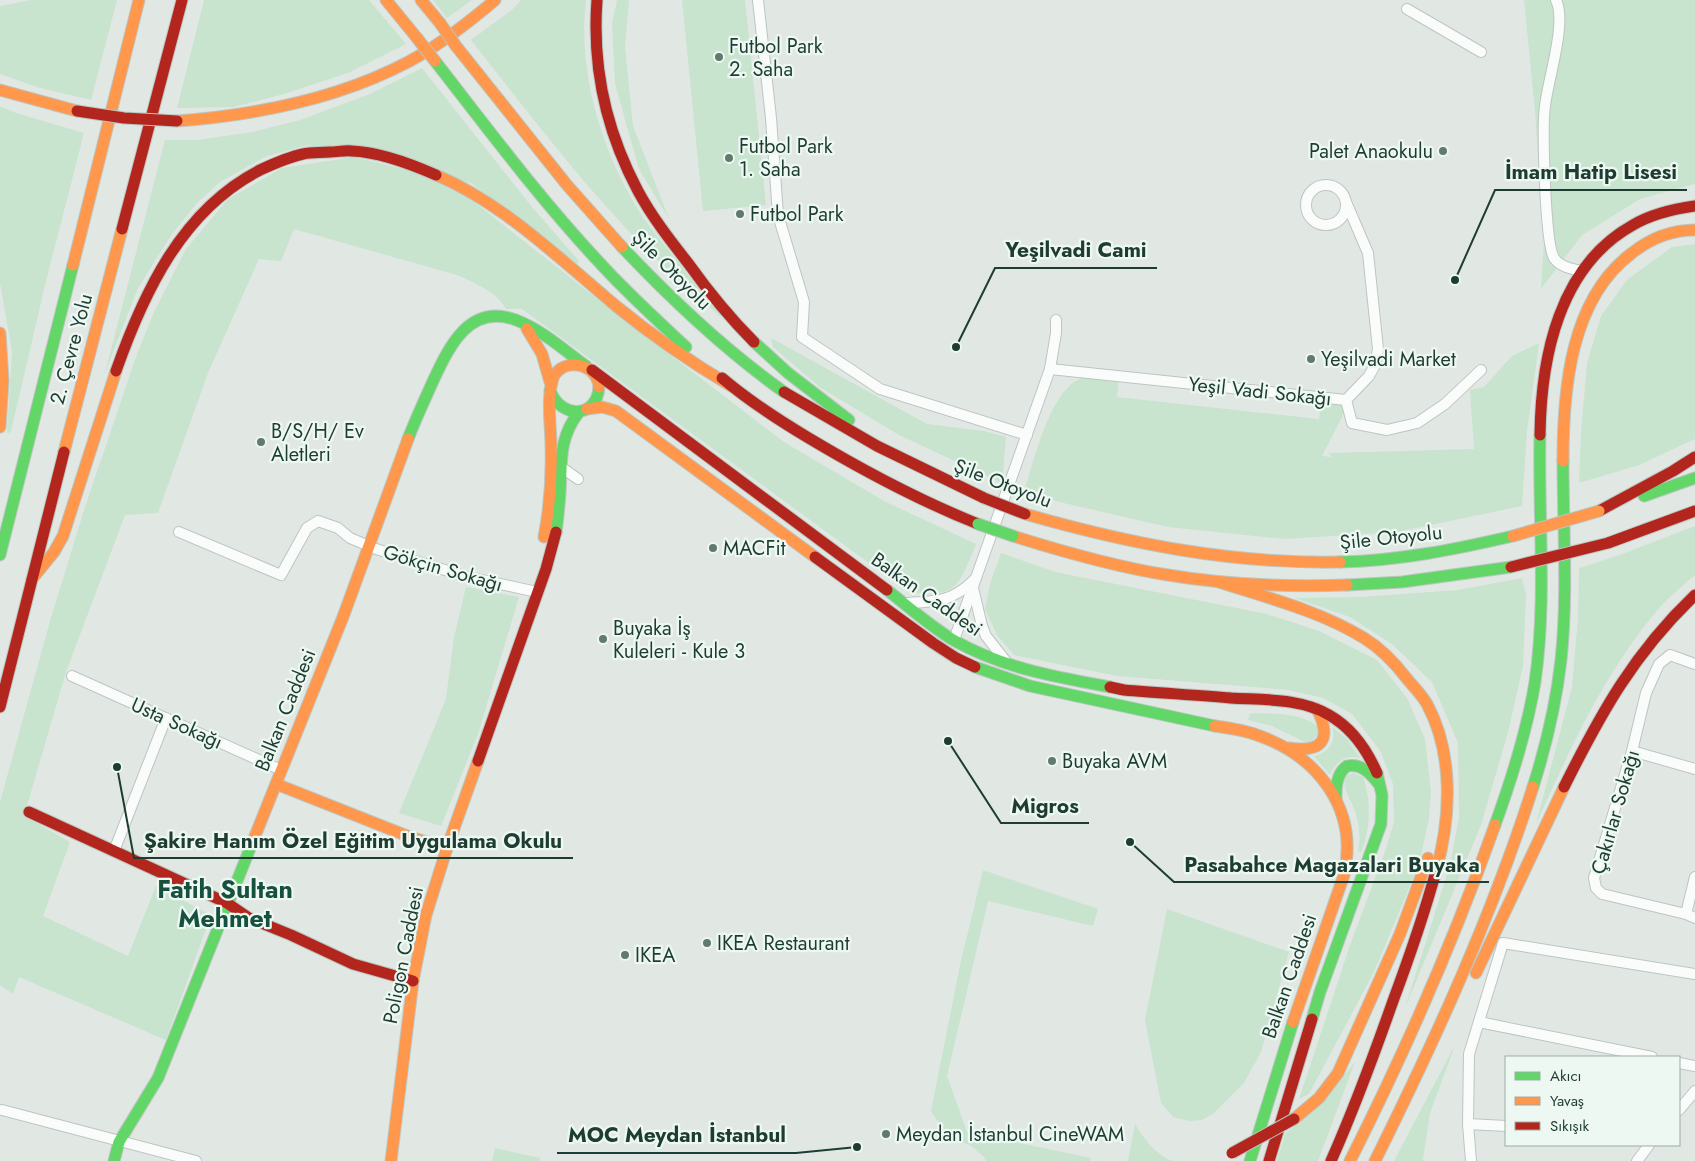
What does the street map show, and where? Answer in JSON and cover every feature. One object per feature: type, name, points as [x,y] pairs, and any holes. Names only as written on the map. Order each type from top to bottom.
[{"type":"main road","name":"2. Çevre Yolu","points":[[0,555],[139,0]]},
{"type":"main road","name":"2. Çevre Yolu","points":[[0,707],[182,0]]},
{"type":"main road","points":[[386,0],[511,159],[585,248],[687,348],[731,386]]},
{"type":"main road","name":"Şile Otoyolu","points":[[421,0],[568,186],[610,235],[677,303],[742,360],[782,391],[895,456],[984,498],[1025,514],[1069,527],[1145,544],[1214,556],[1291,562],[1344,562],[1442,551],[1513,536],[1599,511],[1671,488],[1695,478]]},
{"type":"main road","points":[[0,90],[77,111],[124,118],[177,121],[224,118],[278,107],[329,93],[381,74],[415,58],[469,24],[495,0]]},
{"type":"main road","points":[[597,0],[594,20],[598,72],[610,130],[626,169],[652,215],[721,308],[768,356],[895,456]]},
{"type":"main road","points":[[32,579],[61,541],[94,437],[132,331],[143,303],[174,246],[198,216],[220,195],[248,175],[303,154],[356,151],[385,156],[418,166],[475,194],[522,228],[654,337],[731,386]]},
{"type":"main road","points":[[1350,1161],[1434,985],[1498,820],[1528,722],[1539,644],[1542,575],[1541,410],[1544,373],[1555,326],[1564,302],[1582,271],[1603,246],[1620,232],[1645,217],[1664,211],[1695,206]]},
{"type":"main road","points":[[1375,1161],[1436,1037],[1475,945],[1533,788],[1551,723],[1558,683],[1565,600],[1563,458],[1565,408],[1576,338],[1585,317],[1610,273],[1637,249],[1659,236],[1673,232],[1695,230]]},
{"type":"main road","name":"Balkan Caddesi","points":[[114,1161],[119,1142],[158,1078],[170,1044],[200,975],[227,903],[326,661],[410,430],[454,342],[475,321],[490,316],[505,317],[522,323],[545,337],[954,640],[985,656],[1009,665],[1047,675],[1124,690],[1286,702],[1317,709],[1350,730],[1368,757],[1381,785]]},
{"type":"main road","points":[[522,323],[534,338],[544,357],[552,398],[556,405],[563,410],[571,412],[583,410]]},
{"type":"main road","points":[[0,333],[3,381],[0,427]]},
{"type":"main road","points":[[579,364],[589,368],[596,376],[599,391],[593,404],[583,410],[572,421],[564,436],[560,496],[554,540],[546,575],[537,592],[537,575],[547,527],[550,494],[550,386],[553,375],[564,365],[579,364]]},
{"type":"main road","name":"Şile Otoyolu","points":[[731,386],[772,415],[862,470],[905,493],[978,524],[1057,550],[1136,570],[1219,582],[1296,586],[1399,582],[1511,567],[1556,557],[1608,542],[1695,511]]},
{"type":"main road","name":"Balkan Caddesi","points":[[583,410],[604,406],[616,411],[948,654],[985,672],[1030,686],[1255,734],[1284,746]]},
{"type":"main road","points":[[1599,511],[1695,457]]},
{"type":"main road","points":[[1654,527],[1695,517]]},
{"type":"main road","points":[[1219,582],[1315,615],[1353,631],[1383,651],[1414,683],[1432,712],[1442,742],[1448,795],[1446,821],[1439,860],[1426,910],[1385,1025],[1331,1161]]},
{"type":"main road","name":"Poligon Caddesi","points":[[391,1161],[413,981],[426,915],[447,848],[537,592]]},
{"type":"main road","points":[[1436,1037],[1472,982],[1550,815],[1586,743],[1615,691],[1656,634],[1695,595]]},
{"type":"main road","points":[[948,654],[954,640]]},
{"type":"main road","points":[[1284,746],[1304,750],[1314,749],[1322,743],[1326,735],[1324,721],[1317,709]]},
{"type":"main road","points":[[1284,746],[1314,767],[1336,801]]},
{"type":"main road","points":[[1268,1161],[1320,992],[1381,824],[1383,806],[1381,785],[1359,766],[1351,765],[1344,768],[1338,774],[1335,787],[1336,801]]},
{"type":"main road","points":[[276,784],[410,837],[447,848]]},
{"type":"main road","name":"Balkan Caddesi","points":[[1250,1161],[1284,1048],[1345,868],[1346,836],[1336,801]]},
{"type":"main road","points":[[29,812],[227,903],[249,918],[353,964],[413,981]]},
{"type":"main road","points":[[1223,1161],[1232,1153],[1294,1119],[1319,1098],[1338,1072],[1376,989],[1413,901],[1425,865],[1446,821]]},
{"type":"street","points":[[758,0],[771,118],[778,215],[804,302],[802,337],[880,389],[1027,435]]},
{"type":"street","points":[[1556,0],[1560,7],[1559,24],[1545,107],[1544,164],[1549,238],[1554,258],[1563,266],[1582,271]]},
{"type":"street","points":[[1407,9],[1481,52]]},
{"type":"street","name":"Yeşil Vadi Sokağı","points":[[1050,369],[1346,400],[1369,376],[1375,366],[1378,349],[1368,253],[1344,195],[1340,190],[1328,184],[1321,185],[1310,192],[1306,204],[1310,217],[1314,222],[1328,225],[1340,220],[1344,214],[1346,202]]},
{"type":"street","points":[[954,640],[1050,369],[1056,333],[1056,320]]},
{"type":"street","points":[[1346,400],[1352,423],[1387,430],[1417,423],[1445,404],[1481,370]]},
{"type":"street","points":[[561,467],[578,480]]},
{"type":"street","name":"Gökçin Sokağı","points":[[179,532],[282,575],[307,528],[318,521],[338,528],[350,538],[368,546],[468,577],[537,592]]},
{"type":"street","points":[[905,603],[938,602],[947,599],[975,582]]},
{"type":"street","points":[[975,582],[982,626],[986,636],[1009,665]]},
{"type":"street","name":"Çakırlar Sokağı","points":[[1690,916],[1602,894],[1596,888],[1594,878],[1632,751],[1646,693],[1658,664],[1670,655],[1695,664]]},
{"type":"street","name":"Usta Sokağı","points":[[72,676],[281,770]]},
{"type":"street","points":[[114,851],[166,718]]},
{"type":"street","points":[[1632,751],[1695,769]]},
{"type":"street","points":[[1690,916],[1695,877]]},
{"type":"street","points":[[1471,1161],[1468,1124],[1469,1054],[1503,943],[1695,974]]},
{"type":"street","points":[[1479,1022],[1647,1056]]},
{"type":"street","points":[[1680,1063],[1695,1066]]},
{"type":"street","points":[[1680,1109],[1695,1091]]},
{"type":"street","points":[[2,1110],[196,1161]]},
{"type":"street","points":[[1468,1124],[1505,1126]]},
{"type":"street","points":[[1637,1161],[1648,1146]]},
{"type":"green space","points":[[31,0],[117,0],[91,100],[37,87],[0,74],[0,6]]},
{"type":"green space","points":[[204,0],[369,0],[406,44],[348,73],[284,94],[233,107],[177,108]]},
{"type":"green space","points":[[433,0],[472,0],[447,18]]},
{"type":"green space","points":[[521,0],[586,0],[584,28],[590,86],[596,114],[616,169],[644,219],[724,320],[662,265],[619,221],[554,145],[471,40],[513,9]]},
{"type":"green space","points":[[617,0],[629,0],[625,47],[633,126],[669,219],[639,169],[615,84],[612,24]]},
{"type":"green space","points":[[682,0],[745,0],[766,205],[703,211]]},
{"type":"green space","points":[[1524,0],[1695,0],[1695,184],[1640,199],[1582,235],[1541,289],[1544,242],[1535,111]]},
{"type":"green space","points":[[422,68],[532,207],[579,261],[578,264],[471,183],[308,145],[265,157],[220,182],[196,204],[172,234],[138,288],[105,373],[165,140],[197,140],[252,132],[300,120],[370,94]]},
{"type":"green space","points":[[0,106],[16,113],[84,133],[46,281],[11,431],[8,434],[12,352],[0,283]]},
{"type":"green space","points":[[354,157],[416,172],[469,198],[784,442],[884,501],[976,544],[960,580],[954,587],[936,593],[907,591],[522,309],[506,309],[497,297],[477,284],[457,275],[294,229],[281,261],[259,259],[208,373],[158,513],[125,515],[66,672],[24,816],[70,842],[43,916],[128,956],[156,886],[211,915],[166,1040],[19,977],[13,994],[0,985],[0,802],[50,621],[85,507],[137,354],[154,312],[186,249],[228,199],[282,168]]},
{"type":"green space","points":[[1695,244],[1695,439],[1639,465],[1579,483],[1587,363],[1601,316],[1627,280],[1672,247]]},
{"type":"green space","points":[[771,338],[927,424],[984,431],[1006,437],[1002,483],[899,435],[821,388],[773,347]]},
{"type":"green space","points":[[1539,343],[1527,431],[1522,506],[1397,532],[1285,539],[1168,527],[1055,501],[1025,488],[1039,443],[1052,411],[1070,385],[1081,378],[1119,376],[1117,397],[1319,419],[1322,399],[1346,400],[1342,417],[1322,456],[1332,457],[1328,453],[1474,449],[1470,390],[1484,387],[1512,356]]},
{"type":"green space","points":[[1695,526],[1695,575],[1661,606],[1623,656],[1576,738],[1536,824],[1572,687],[1578,618],[1579,568],[1617,556]]},
{"type":"green space","points":[[1001,553],[1055,572],[1267,614],[1319,631],[1377,660],[1407,698],[1425,739],[1431,792],[1429,818],[1419,864],[1374,972],[1309,1094],[1299,1099],[1350,945],[1385,852],[1394,822],[1393,784],[1381,752],[1352,714],[1323,698],[1289,690],[1117,676],[1014,655],[997,635],[985,609],[990,584]]},
{"type":"green space","points":[[1522,578],[1526,595],[1523,666],[1508,732],[1481,825],[1405,1008],[1450,865],[1459,817],[1458,743],[1432,682],[1392,644],[1350,617],[1295,598],[1360,597],[1458,590]]},
{"type":"green space","points":[[466,587],[519,597],[478,734],[441,826],[399,813],[446,699],[454,637]]},
{"type":"green space","points":[[1250,713],[1302,718],[1317,726],[1316,737],[1311,742],[1305,742],[1272,726],[1248,720]]},
{"type":"green space","points":[[1332,727],[1346,738],[1360,758],[1350,757],[1342,760],[1335,766],[1330,775],[1314,756],[1319,755],[1330,746],[1333,737]]},
{"type":"green space","points":[[1353,773],[1363,777],[1369,805],[1367,834],[1361,852],[1358,851],[1359,836],[1356,816],[1344,781],[1345,777]]},
{"type":"green space","points":[[983,870],[1098,909],[1093,926],[988,901],[947,1076],[967,1132],[1091,1158],[1090,1161],[986,1161],[970,1145],[949,1138],[931,1111],[960,965]]},
{"type":"green space","points":[[1167,909],[1289,952],[1261,1052],[1244,1083],[1214,1113],[1202,1120],[1189,1121],[1173,1117],[1161,1103],[1145,1020]]},
{"type":"green space","points":[[1455,1045],[1430,1113],[1424,1161],[1394,1161]]},
{"type":"green space","points":[[1355,1062],[1318,1161],[1277,1161],[1285,1134],[1323,1102]]},
{"type":"green space","points":[[1135,1124],[1151,1146],[1161,1155],[1173,1161],[1128,1161]]},
{"type":"green space","points":[[495,1148],[540,1158],[540,1161],[492,1161]]},
{"type":"traffic: fast","points":[[435,61],[577,238],[620,284],[686,347]]},
{"type":"traffic: fast","points":[[622,247],[700,324],[784,392]]},
{"type":"traffic: fast","points":[[0,555],[73,265]]},
{"type":"traffic: fast","points":[[408,439],[447,353],[464,330],[474,322],[486,317],[500,316],[526,324],[586,366]]},
{"type":"traffic: fast","points":[[754,342],[788,373],[849,420]]},
{"type":"traffic: fast","points":[[550,390],[555,400],[562,406],[569,410],[578,411],[585,410],[592,405],[597,398],[599,387]]},
{"type":"traffic: fast","points":[[556,532],[562,451],[567,432],[579,412]]},
{"type":"traffic: fast","points":[[1495,825],[1523,736],[1532,700],[1539,651],[1541,620],[1540,435]]},
{"type":"traffic: fast","points":[[1533,787],[1550,725],[1561,660],[1565,586],[1563,461]]},
{"type":"traffic: fast","points":[[1644,496],[1695,478]]},
{"type":"traffic: fast","points":[[978,524],[1013,536]]},
{"type":"traffic: fast","points":[[1340,562],[1427,554],[1513,536]]},
{"type":"traffic: fast","points":[[1347,585],[1402,582],[1511,567]]},
{"type":"traffic: fast","points":[[887,590],[937,630],[973,650],[1011,665],[1110,687]]},
{"type":"traffic: fast","points":[[975,667],[1030,686],[1215,726]]},
{"type":"traffic: fast","points":[[1336,800],[1339,777],[1347,766],[1361,767],[1378,783]]},
{"type":"traffic: fast","points":[[1312,1019],[1381,824],[1382,795],[1377,773]]},
{"type":"traffic: fast","points":[[114,1161],[119,1142],[158,1078],[253,841]]},
{"type":"traffic: fast","points":[[1250,1161],[1293,1022]]},
{"type":"traffic: slow","points":[[73,265],[139,0]]},
{"type":"traffic: slow","points":[[386,0],[417,38]]},
{"type":"traffic: slow","points":[[421,0],[440,23]]},
{"type":"traffic: slow","points":[[177,121],[266,109],[296,103],[353,86],[381,75],[420,55],[475,17],[495,0]]},
{"type":"traffic: slow","points":[[440,23],[456,46]]},
{"type":"traffic: slow","points":[[417,38],[435,61]]},
{"type":"traffic: slow","points":[[456,46],[567,185],[622,247]]},
{"type":"traffic: slow","points":[[0,90],[77,111]]},
{"type":"traffic: slow","points":[[436,175],[461,187],[508,217],[644,328],[686,358],[731,386]]},
{"type":"traffic: slow","points":[[64,452],[122,229]]},
{"type":"traffic: slow","points":[[1563,461],[1563,434],[1568,376],[1583,320],[1595,295],[1611,272],[1639,248],[1654,239],[1670,233],[1695,230]]},
{"type":"traffic: slow","points":[[527,329],[542,354],[550,382]]},
{"type":"traffic: slow","points":[[0,333],[3,381],[0,427]]},
{"type":"traffic: slow","points":[[544,537],[551,480],[549,400],[553,377],[568,365],[582,366],[594,374],[599,387]]},
{"type":"traffic: slow","points":[[32,579],[54,552],[63,536],[116,371]]},
{"type":"traffic: slow","points":[[587,409],[602,407],[616,411],[815,557]]},
{"type":"traffic: slow","points":[[253,841],[343,617],[408,439]]},
{"type":"traffic: slow","points":[[1513,536],[1599,511]]},
{"type":"traffic: slow","points":[[1025,514],[1142,543],[1220,556],[1299,562],[1340,562]]},
{"type":"traffic: slow","points":[[1013,536],[1071,553],[1149,572],[1213,581],[1258,584],[1302,586],[1347,585]]},
{"type":"traffic: slow","points":[[1219,582],[1312,613],[1347,628],[1377,647],[1423,697],[1436,723],[1446,765],[1447,808],[1445,830],[1436,871]]},
{"type":"traffic: slow","points":[[1289,748],[1310,748],[1317,746],[1321,742],[1324,736],[1324,728],[1317,709]]},
{"type":"traffic: slow","points":[[1215,726],[1242,730],[1257,735],[1279,744],[1298,756],[1315,771],[1329,788],[1339,807],[1345,828],[1347,851],[1344,875],[1293,1022]]},
{"type":"traffic: slow","points":[[391,1161],[413,981],[426,915],[447,848],[478,761]]},
{"type":"traffic: slow","points":[[276,784],[410,837],[447,848]]},
{"type":"traffic: slow","points":[[1375,1161],[1441,1024],[1481,930],[1533,787]]},
{"type":"traffic: slow","points":[[1476,973],[1564,787]]},
{"type":"traffic: slow","points":[[1350,1161],[1428,995],[1463,911],[1495,825]]},
{"type":"traffic: slow","points":[[1294,1119],[1319,1098],[1338,1073],[1400,934],[1428,858]]},
{"type":"traffic: jam","points":[[122,229],[182,0]]},
{"type":"traffic: jam","points":[[597,0],[596,25],[599,74],[610,122],[627,168],[643,201],[668,237],[703,284],[754,342]]},
{"type":"traffic: jam","points":[[77,111],[124,118],[177,121]]},
{"type":"traffic: jam","points":[[116,371],[139,312],[169,256],[188,230],[209,207],[233,187],[260,170],[303,154],[349,151],[384,156],[436,175]]},
{"type":"traffic: jam","points":[[1540,435],[1541,405],[1550,345],[1559,316],[1571,289],[1587,264],[1608,243],[1633,225],[1663,212],[1695,206]]},
{"type":"traffic: jam","points":[[592,370],[887,590]]},
{"type":"traffic: jam","points":[[722,378],[774,416],[848,461],[912,495],[978,524]]},
{"type":"traffic: jam","points":[[784,392],[877,446],[984,498]]},
{"type":"traffic: jam","points":[[0,707],[64,452]]},
{"type":"traffic: jam","points":[[1599,511],[1695,457]]},
{"type":"traffic: jam","points":[[984,498],[1025,514]]},
{"type":"traffic: jam","points":[[1608,543],[1695,511]]},
{"type":"traffic: jam","points":[[478,761],[546,569],[556,532]]},
{"type":"traffic: jam","points":[[1511,567],[1608,543]]},
{"type":"traffic: jam","points":[[815,557],[933,643],[956,658],[975,667]]},
{"type":"traffic: jam","points":[[1564,787],[1620,685],[1654,639],[1695,595]]},
{"type":"traffic: jam","points":[[1110,687],[1124,690],[1282,701],[1306,705],[1318,709],[1345,726],[1369,756],[1377,773]]},
{"type":"traffic: jam","points":[[29,812],[227,903],[249,918],[353,964],[413,981]]},
{"type":"traffic: jam","points":[[1331,1161],[1379,1041],[1416,936],[1436,871]]},
{"type":"traffic: jam","points":[[1269,1161],[1312,1019]]},
{"type":"traffic: jam","points":[[1232,1153],[1294,1119]]},
{"type":"place","name":"Futbol Park 2. Saha","points":[[719,57]]},
{"type":"place","name":"Palet Anaokulu","points":[[1443,151]]},
{"type":"place","name":"Futbol Park 1. Saha","points":[[729,158]]},
{"type":"place","name":"Futbol Park","points":[[740,214]]},
{"type":"place","name":"İmam Hatip Lisesi","points":[[1455,280]]},
{"type":"place","name":"Yeşilvadi Cami","points":[[956,347]]},
{"type":"place","name":"Yeşilvadi Market","points":[[1311,359]]},
{"type":"place","name":"B/S/H/ Ev Aletleri","points":[[261,442]]},
{"type":"place","name":"MACFit","points":[[713,548]]},
{"type":"place","name":"Buyaka İş Kuleleri - Kule 3","points":[[603,639]]},
{"type":"place","name":"Migros","points":[[948,741]]},
{"type":"place","name":"Buyaka AVM","points":[[1052,761]]},
{"type":"place","name":"Şakire Hanım Özel Eğitim Uygulama Okulu","points":[[117,767]]},
{"type":"place","name":"Pasabahce Magazalari Buyaka","points":[[1130,842]]},
{"type":"place","name":"IKEA Restaurant","points":[[707,943]]},
{"type":"place","name":"IKEA","points":[[625,955]]},
{"type":"place","name":"Meydan İstanbul CineWAM","points":[[886,1134]]},
{"type":"place","name":"MOC Meydan İstanbul","points":[[857,1147]]},
{"type":"district","name":"Fatih Sultan Mehmet","points":[[225,904]]}]
